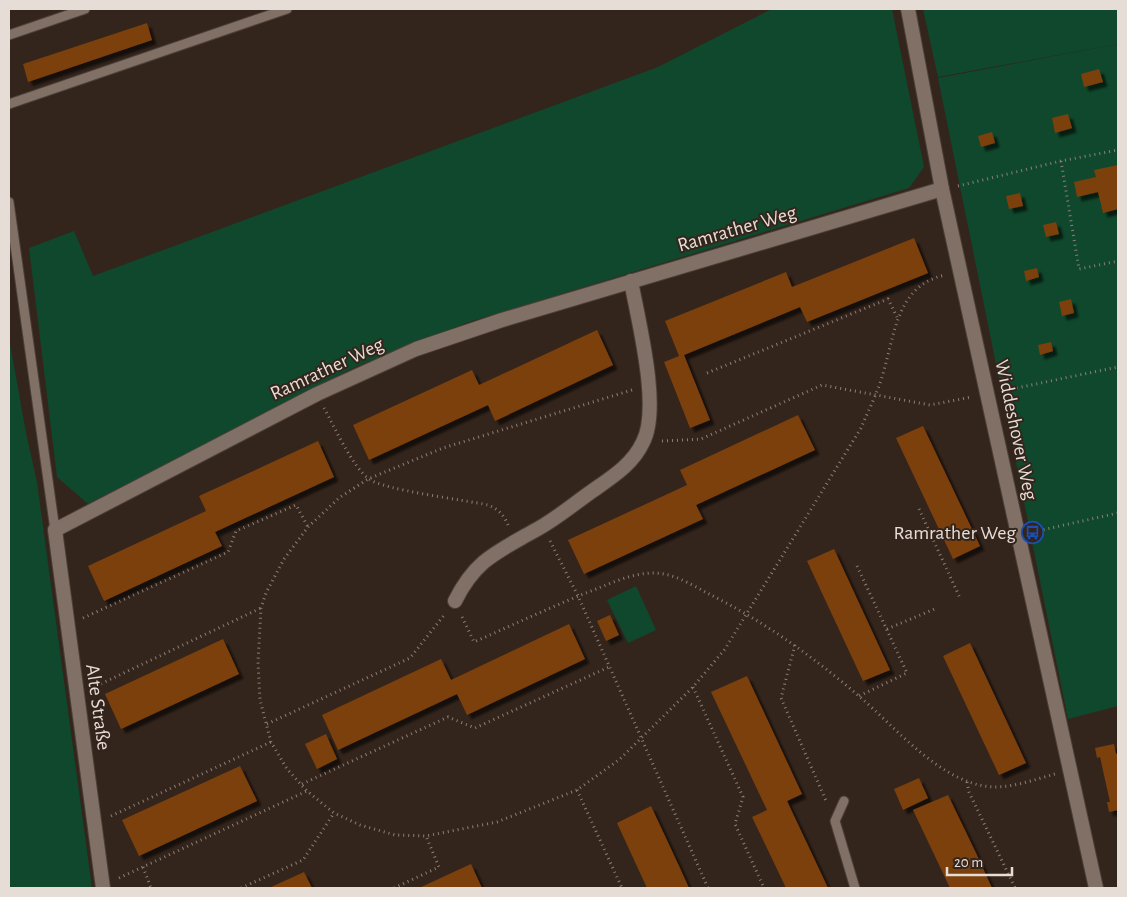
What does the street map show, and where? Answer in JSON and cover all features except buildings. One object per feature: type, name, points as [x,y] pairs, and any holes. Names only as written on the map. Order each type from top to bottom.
[{"type":"street","name":"Widdeshover Weg","points":[[908,9],[942,189],[1096,888]]},
{"type":"street","name":"Ramrather Weg","points":[[55,530],[317,394],[416,349],[502,320],[942,189]]},
{"type":"street","points":[[455,601],[464,583],[479,564],[543,527],[626,466],[644,442],[649,415],[649,385],[631,281]]},
{"type":"street","name":"Alte Straße","points":[[55,530],[103,887]]},
{"type":"lane","points":[[9,35],[85,9]]},
{"type":"lane","points":[[9,104],[287,9]]},
{"type":"lane","points":[[9,202],[55,530]]},
{"type":"lane","points":[[844,801],[836,821],[855,888]]},
{"type":"path","points":[[942,189],[1061,161],[1118,150]]},
{"type":"path","points":[[1061,161],[1080,269],[1118,261]]},
{"type":"path","points":[[649,385],[443,448],[368,479],[338,498],[308,527],[284,559],[266,593],[261,608],[258,662],[260,700],[271,742],[287,769],[307,791],[334,813],[360,825],[395,836],[426,836],[497,822],[577,790],[620,759],[693,687],[725,649],[748,614],[861,428],[876,394],[897,318],[914,292],[938,277],[960,272]]},
{"type":"path","points":[[707,372],[888,298],[897,318]]},
{"type":"path","points":[[644,442],[701,439],[822,385],[930,405],[1118,367]]},
{"type":"path","points":[[317,394],[346,449],[368,479],[395,487],[488,505],[497,509],[505,517],[515,542]]},
{"type":"path","points":[[67,625],[228,552],[236,531],[296,505],[308,527]]},
{"type":"path","points":[[919,509],[960,598]]},
{"type":"path","points":[[1021,554],[1042,530],[1118,513]]},
{"type":"path","points":[[543,527],[578,596],[708,888]]},
{"type":"path","points":[[857,566],[908,673],[859,696]]},
{"type":"path","points":[[266,724],[410,658],[455,601],[474,642],[628,576],[655,573],[678,578],[748,614],[794,646],[859,696],[924,755],[967,782],[985,786],[1004,787],[1070,770]]},
{"type":"path","points":[[77,695],[261,608]]},
{"type":"path","points":[[887,629],[937,608]]},
{"type":"path","points":[[794,646],[780,698],[836,821]]},
{"type":"path","points":[[302,784],[448,717],[475,728],[609,667]]},
{"type":"path","points":[[693,687],[743,797],[735,824],[764,888]]},
{"type":"path","points":[[94,824],[271,742]]},
{"type":"path","points":[[967,782],[969,792],[1015,888]]},
{"type":"path","points":[[577,790],[622,888]]},
{"type":"path","points":[[103,887],[307,791]]},
{"type":"path","points":[[241,888],[303,860],[334,813]]},
{"type":"path","points":[[394,888],[440,867],[426,836]]},
{"type":"path","points":[[143,867],[151,888]]},
{"type":"green space","points":[[772,9],[892,9],[924,167],[909,188],[469,322],[355,367],[88,504],[57,477],[29,248],[74,231],[93,276],[658,67]]},
{"type":"green space","points":[[923,9],[1118,9],[1118,44],[938,77]]},
{"type":"green space","points":[[1118,44],[1118,706],[1068,719],[938,78]]},
{"type":"green space","points":[[9,338],[37,482],[92,888],[9,888]]},
{"type":"green space","points":[[636,586],[656,630],[628,643],[607,600]]},
{"type":"place","name":"Ramrather Weg","points":[[1032,533]]}]
